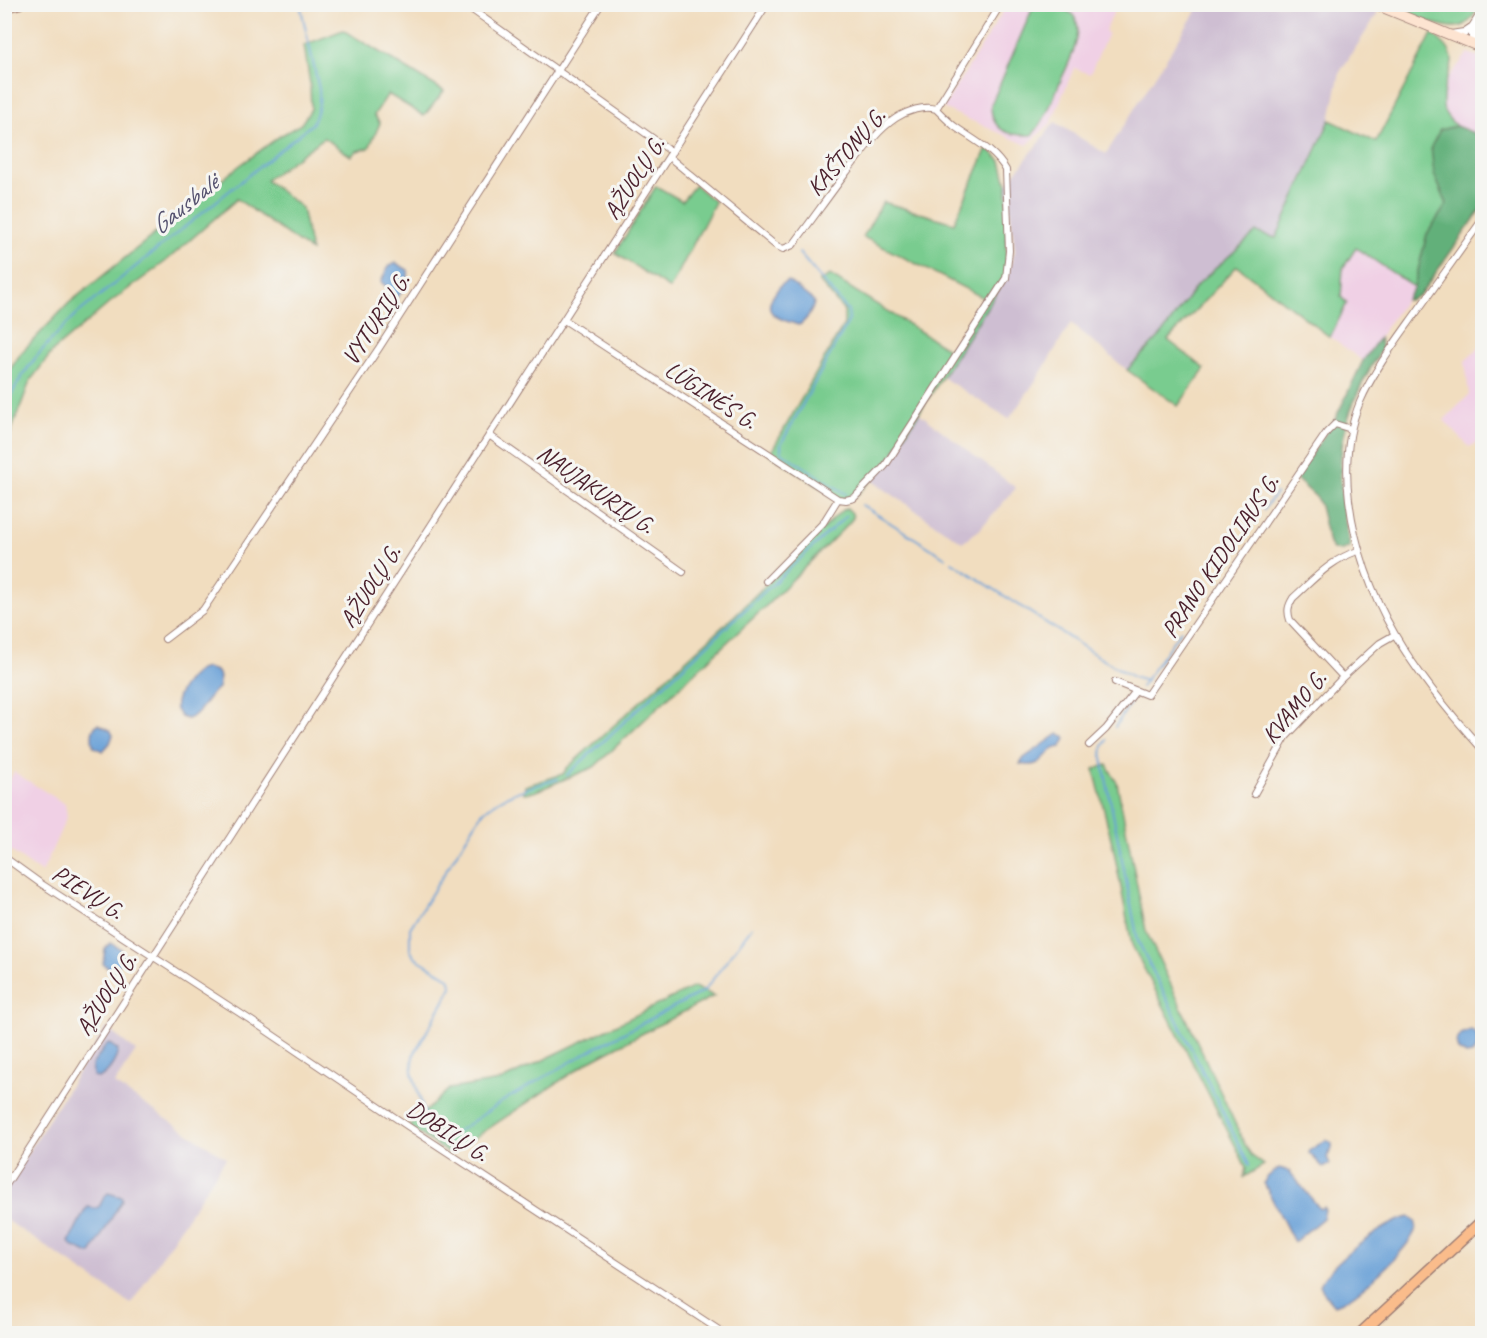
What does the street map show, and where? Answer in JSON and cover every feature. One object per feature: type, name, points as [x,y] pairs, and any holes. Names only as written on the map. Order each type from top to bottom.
[{"type":"highway","points":[[1360,1334],[1482,1221]]},
{"type":"main road","points":[[4,8],[20,4]]},
{"type":"main road","points":[[1374,4],[1478,46]]},
{"type":"street","points":[[464,4],[670,155]]},
{"type":"street","name":"VYTURIŲ G.","points":[[165,639],[203,610],[379,348],[601,4]]},
{"type":"street","name":"ĄŽUOLŲ G.","points":[[4,1188],[767,4]]},
{"type":"street","points":[[765,581],[823,523],[838,499],[854,498],[885,466],[1006,278],[1009,251],[1006,170],[987,148],[952,124],[936,109],[1001,4]]},
{"type":"street","points":[[1451,35],[1464,33],[1473,27],[1482,13]]},
{"type":"street","points":[[1473,27],[1478,46]]},
{"type":"street","points":[[1478,46],[1482,34]]},
{"type":"street","name":"KAŠTONŲ G.","points":[[670,155],[775,245],[783,249],[793,244],[860,155],[887,125],[908,112],[936,109]]},
{"type":"street","points":[[1482,220],[1374,374],[1351,429],[1347,484],[1358,551],[1378,603],[1394,635],[1427,685],[1482,749]]},
{"type":"street","name":"LŪGINĖS G.","points":[[564,320],[838,499]]},
{"type":"street","name":"PRANO KIDOLIAUS G.","points":[[1135,692],[1147,695],[1327,432],[1335,424],[1351,429]]},
{"type":"street","name":"NAUJAKURIŲ G.","points":[[489,435],[684,572]]},
{"type":"street","name":"KVAMO G.","points":[[1254,794],[1286,737],[1343,677],[1290,620],[1288,612],[1293,598],[1334,561],[1358,551]]},
{"type":"street","points":[[1343,677],[1380,643],[1394,635]]},
{"type":"street","points":[[1089,745],[1106,729],[1135,692],[1115,682]]},
{"type":"street","name":"PIEVŲ G.","points":[[4,857],[40,883],[153,955]]},
{"type":"street","name":"DOBILŲ G.","points":[[153,955],[725,1334]]},
{"type":"shaded area","points":[[1358,4],[1378,13],[1340,72],[1330,120],[1276,238],[1197,285],[1162,334],[1127,370],[1071,323],[1039,376],[1009,419],[942,377],[1006,278],[1015,251],[1007,184],[1055,122],[1106,154],[1200,5]]},
{"type":"shaded area","points":[[1007,5],[1117,5],[1105,31],[1108,33],[1090,74],[1074,68],[1051,123],[1027,145],[943,108]]},
{"type":"shaded area","points":[[1468,53],[1482,58],[1482,136],[1456,126],[1444,111],[1443,94],[1448,78]]},
{"type":"shaded area","points":[[1356,248],[1414,287],[1363,361],[1330,337],[1347,303],[1341,297],[1343,268]]},
{"type":"shaded area","points":[[1482,345],[1482,440],[1469,447],[1444,420],[1469,395],[1465,361]]},
{"type":"shaded area","points":[[919,413],[1016,488],[978,531],[962,542],[871,480]]},
{"type":"shaded area","points":[[14,772],[65,804],[67,816],[42,873],[5,847],[5,788]]},
{"type":"shaded area","points":[[106,1028],[136,1051],[114,1084],[226,1158],[131,1304],[5,1219],[4,1191]]},
{"type":"green space","points":[[1034,5],[1062,8],[1072,14],[1077,22],[1078,33],[1071,58],[1041,123],[1032,135],[1009,133],[994,121],[991,105]]},
{"type":"green space","points":[[1387,5],[1479,5],[1466,24],[1449,27]]},
{"type":"green space","points":[[343,30],[444,91],[424,116],[388,94],[374,115],[380,123],[369,148],[357,151],[351,156],[324,138],[266,180],[302,208],[311,251],[237,199],[165,262],[112,301],[53,351],[30,381],[5,448],[5,377],[21,353],[69,303],[239,166],[280,136],[301,124],[311,109],[304,45]]},
{"type":"green space","points":[[1432,34],[1450,51],[1452,58],[1444,90],[1443,106],[1446,115],[1456,126],[1440,130],[1434,174],[1447,204],[1427,234],[1414,287],[1356,248],[1343,268],[1341,297],[1347,303],[1330,337],[1237,266],[1168,340],[1205,369],[1178,406],[1127,370],[1162,334],[1197,285],[1256,232],[1276,238],[1330,120],[1376,142]]},
{"type":"green space","points":[[1456,126],[1482,136],[1482,208],[1420,295],[1406,300],[1414,287],[1427,234],[1447,204],[1434,174],[1431,147],[1440,130]]},
{"type":"green space","points":[[987,148],[1001,161],[1007,184],[1006,278],[885,466],[854,498],[838,499],[770,454],[844,324],[844,311],[819,281],[830,275],[951,351],[984,298],[863,237],[883,202],[954,223]]},
{"type":"green space","points":[[695,185],[715,202],[670,289],[615,253],[656,186],[682,201]]},
{"type":"green space","points":[[1379,338],[1382,349],[1355,398],[1342,444],[1341,491],[1350,547],[1340,551],[1333,549],[1329,544],[1316,497],[1295,478],[1334,421],[1363,361]]},
{"type":"green space","points":[[847,508],[853,518],[848,524],[767,605],[594,767],[534,792],[524,793],[525,786],[563,774],[730,620],[841,511]]},
{"type":"green space","points":[[1107,765],[1117,783],[1146,931],[1246,1147],[1252,1156],[1264,1165],[1244,1177],[1246,1168],[1241,1157],[1132,945],[1114,851],[1094,769]]},
{"type":"green space","points":[[694,987],[714,996],[590,1061],[450,1154],[409,1127],[449,1089],[500,1081]]},
{"type":"water","points":[[396,263],[408,270],[406,285],[397,298],[388,296],[387,287],[381,282],[388,267]]},
{"type":"water","points":[[788,281],[814,301],[813,308],[799,325],[775,316],[771,312],[770,302],[778,289]]},
{"type":"water","points":[[206,668],[216,671],[220,677],[218,688],[196,714],[187,719],[181,717],[176,710],[180,691],[195,673]]},
{"type":"water","points":[[98,724],[110,730],[113,735],[103,751],[94,747],[92,741],[93,731]]},
{"type":"water","points":[[1058,734],[1065,736],[1066,739],[1061,747],[1050,751],[1040,762],[1029,765],[1020,764],[1024,758]]},
{"type":"water","points":[[110,943],[121,949],[124,956],[117,969],[103,964],[105,949]]},
{"type":"water","points":[[1471,1030],[1478,1038],[1477,1044],[1472,1054],[1466,1055],[1458,1050],[1456,1042],[1461,1034]]},
{"type":"water","points":[[107,1044],[118,1050],[117,1054],[108,1071],[97,1078],[93,1076],[92,1065]]},
{"type":"water","points":[[1326,1140],[1332,1143],[1332,1149],[1327,1157],[1330,1164],[1323,1167],[1309,1153]]},
{"type":"water","points":[[1279,1168],[1289,1171],[1320,1209],[1323,1207],[1325,1210],[1323,1218],[1294,1242],[1264,1183],[1266,1178]]},
{"type":"water","points":[[108,1193],[122,1197],[122,1200],[92,1252],[89,1254],[72,1246],[69,1242],[85,1210],[88,1207],[99,1207]]},
{"type":"water","points":[[1410,1217],[1416,1223],[1416,1228],[1393,1260],[1354,1295],[1334,1305],[1320,1285],[1325,1276],[1359,1244],[1387,1226]]},
{"type":"waterway","name":"Gausbalė","points":[[4,410],[10,396],[35,358],[77,314],[312,124],[318,107],[319,89],[300,4]]},
{"type":"waterway","points":[[799,253],[848,311],[849,320],[781,444],[781,452],[846,494]]},
{"type":"waterway","points":[[1264,509],[1276,493]]},
{"type":"waterway","points":[[862,505],[946,558]]},
{"type":"waterway","points":[[567,775],[846,516]]},
{"type":"waterway","points":[[952,562],[1102,659],[1133,677],[1146,681]]},
{"type":"waterway","points":[[1141,687],[1181,630]]},
{"type":"waterway","points":[[1115,727],[1132,700]]},
{"type":"waterway","points":[[1107,740],[1103,746],[1102,758],[1138,941],[1249,1165]]},
{"type":"waterway","points":[[558,779],[509,795],[482,813],[410,928],[410,949],[414,957],[449,978],[452,987],[413,1056],[412,1072],[429,1129],[437,1136],[448,1138],[503,1101],[593,1049],[704,991],[752,927]]}]
